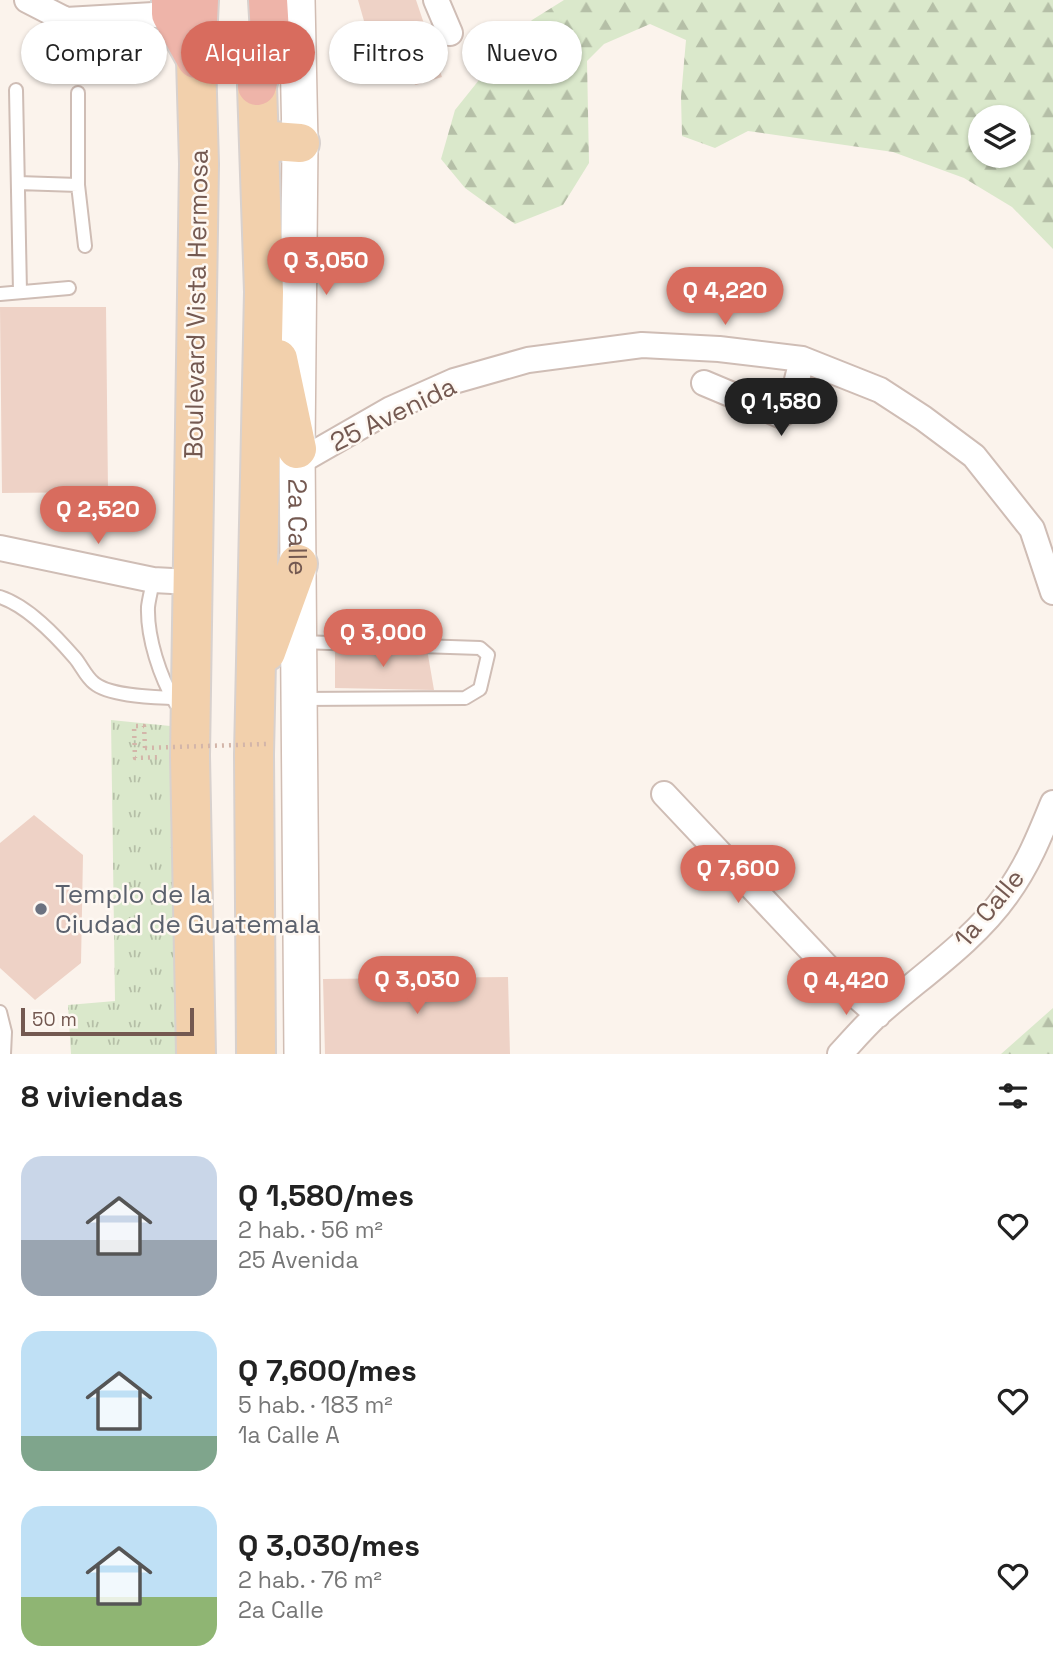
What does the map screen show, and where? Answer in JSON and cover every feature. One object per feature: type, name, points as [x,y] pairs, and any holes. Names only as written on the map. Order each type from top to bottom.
[{"type":"highway","points":[[245,0],[258,92]]},
{"type":"highway","points":[[258,92],[270,33],[268,0]]},
{"type":"main road","name":"Boulevard Vista Hermosa","points":[[196,1054],[181,713],[191,582],[199,164],[197,84]]},
{"type":"main road","points":[[198,107],[217,114],[226,113],[258,92]]},
{"type":"main road","points":[[256,1054],[256,681],[264,292],[258,92]]},
{"type":"main road","points":[[199,164],[205,145],[220,135],[233,136],[259,148],[300,144]]},
{"type":"main road","points":[[264,292],[297,456]]},
{"type":"main road","points":[[256,681],[298,564]]},
{"type":"street","points":[[27,0],[66,20],[180,5]]},
{"type":"street","name":"2a Calle","points":[[297,0],[300,144],[297,456],[302,1054]]},
{"type":"street","points":[[436,0],[450,33]]},
{"type":"street","name":"25 Avenida","points":[[297,456],[454,381],[528,360],[642,345],[719,349],[802,359],[880,390],[974,456],[1032,529],[1053,592]]},
{"type":"street","points":[[704,383],[780,415],[787,411],[790,405],[802,359]]},
{"type":"street","points":[[0,548],[153,580],[191,582]]},
{"type":"street","points":[[664,794],[845,986],[878,1015]]},
{"type":"street","name":"1a Calle","points":[[840,1054],[878,1015],[908,992],[973,932],[1006,895],[1035,850],[1053,803]]},
{"type":"lane","points":[[16,90],[20,292]]},
{"type":"lane","points":[[78,93],[78,184],[85,246]]},
{"type":"lane","points":[[18,183],[78,184]]},
{"type":"lane","points":[[0,293],[69,288]]},
{"type":"lane","points":[[153,580],[148,607],[151,638],[181,713]]},
{"type":"lane","points":[[0,597],[27,613],[58,640],[95,685],[181,713]]},
{"type":"lane","points":[[299,642],[480,648],[488,655],[480,689],[465,698],[299,699]]},
{"type":"lane","points":[[0,1012],[5,1032],[4,1054]]},
{"type":"path","points":[[135,748],[134,726],[144,726],[145,748],[266,744]]},
{"type":"green space","points":[[564,0],[1053,0],[1053,249],[1012,207],[964,178],[893,152],[748,131],[715,148],[682,136],[681,97],[686,40],[650,24],[604,44],[587,61],[589,163],[563,205],[515,224],[465,188],[441,159],[455,110],[476,84],[582,84],[582,21],[531,21]]},
{"type":"green space","points":[[111,720],[190,728],[196,1054],[71,1054],[68,1005],[115,1001]]},
{"type":"green space","points":[[1053,1008],[1053,1054],[1001,1054]]},
{"type":"building","points":[[358,0],[416,0],[423,21],[364,21]]},
{"type":"building","points":[[0,307],[106,307],[108,492],[2,493]]},
{"type":"building","points":[[427,649],[434,690],[335,688],[335,650]]},
{"type":"building","name":"Templo de la Ciudad de Guatemala","points":[[34,815],[83,855],[81,963],[35,1000],[0,968],[0,843]]},
{"type":"building","points":[[508,977],[510,1054],[325,1054],[323,979]]},
{"type":"place","name":"Templo de la Ciudad de Guatemala","points":[[41,909]]}]
